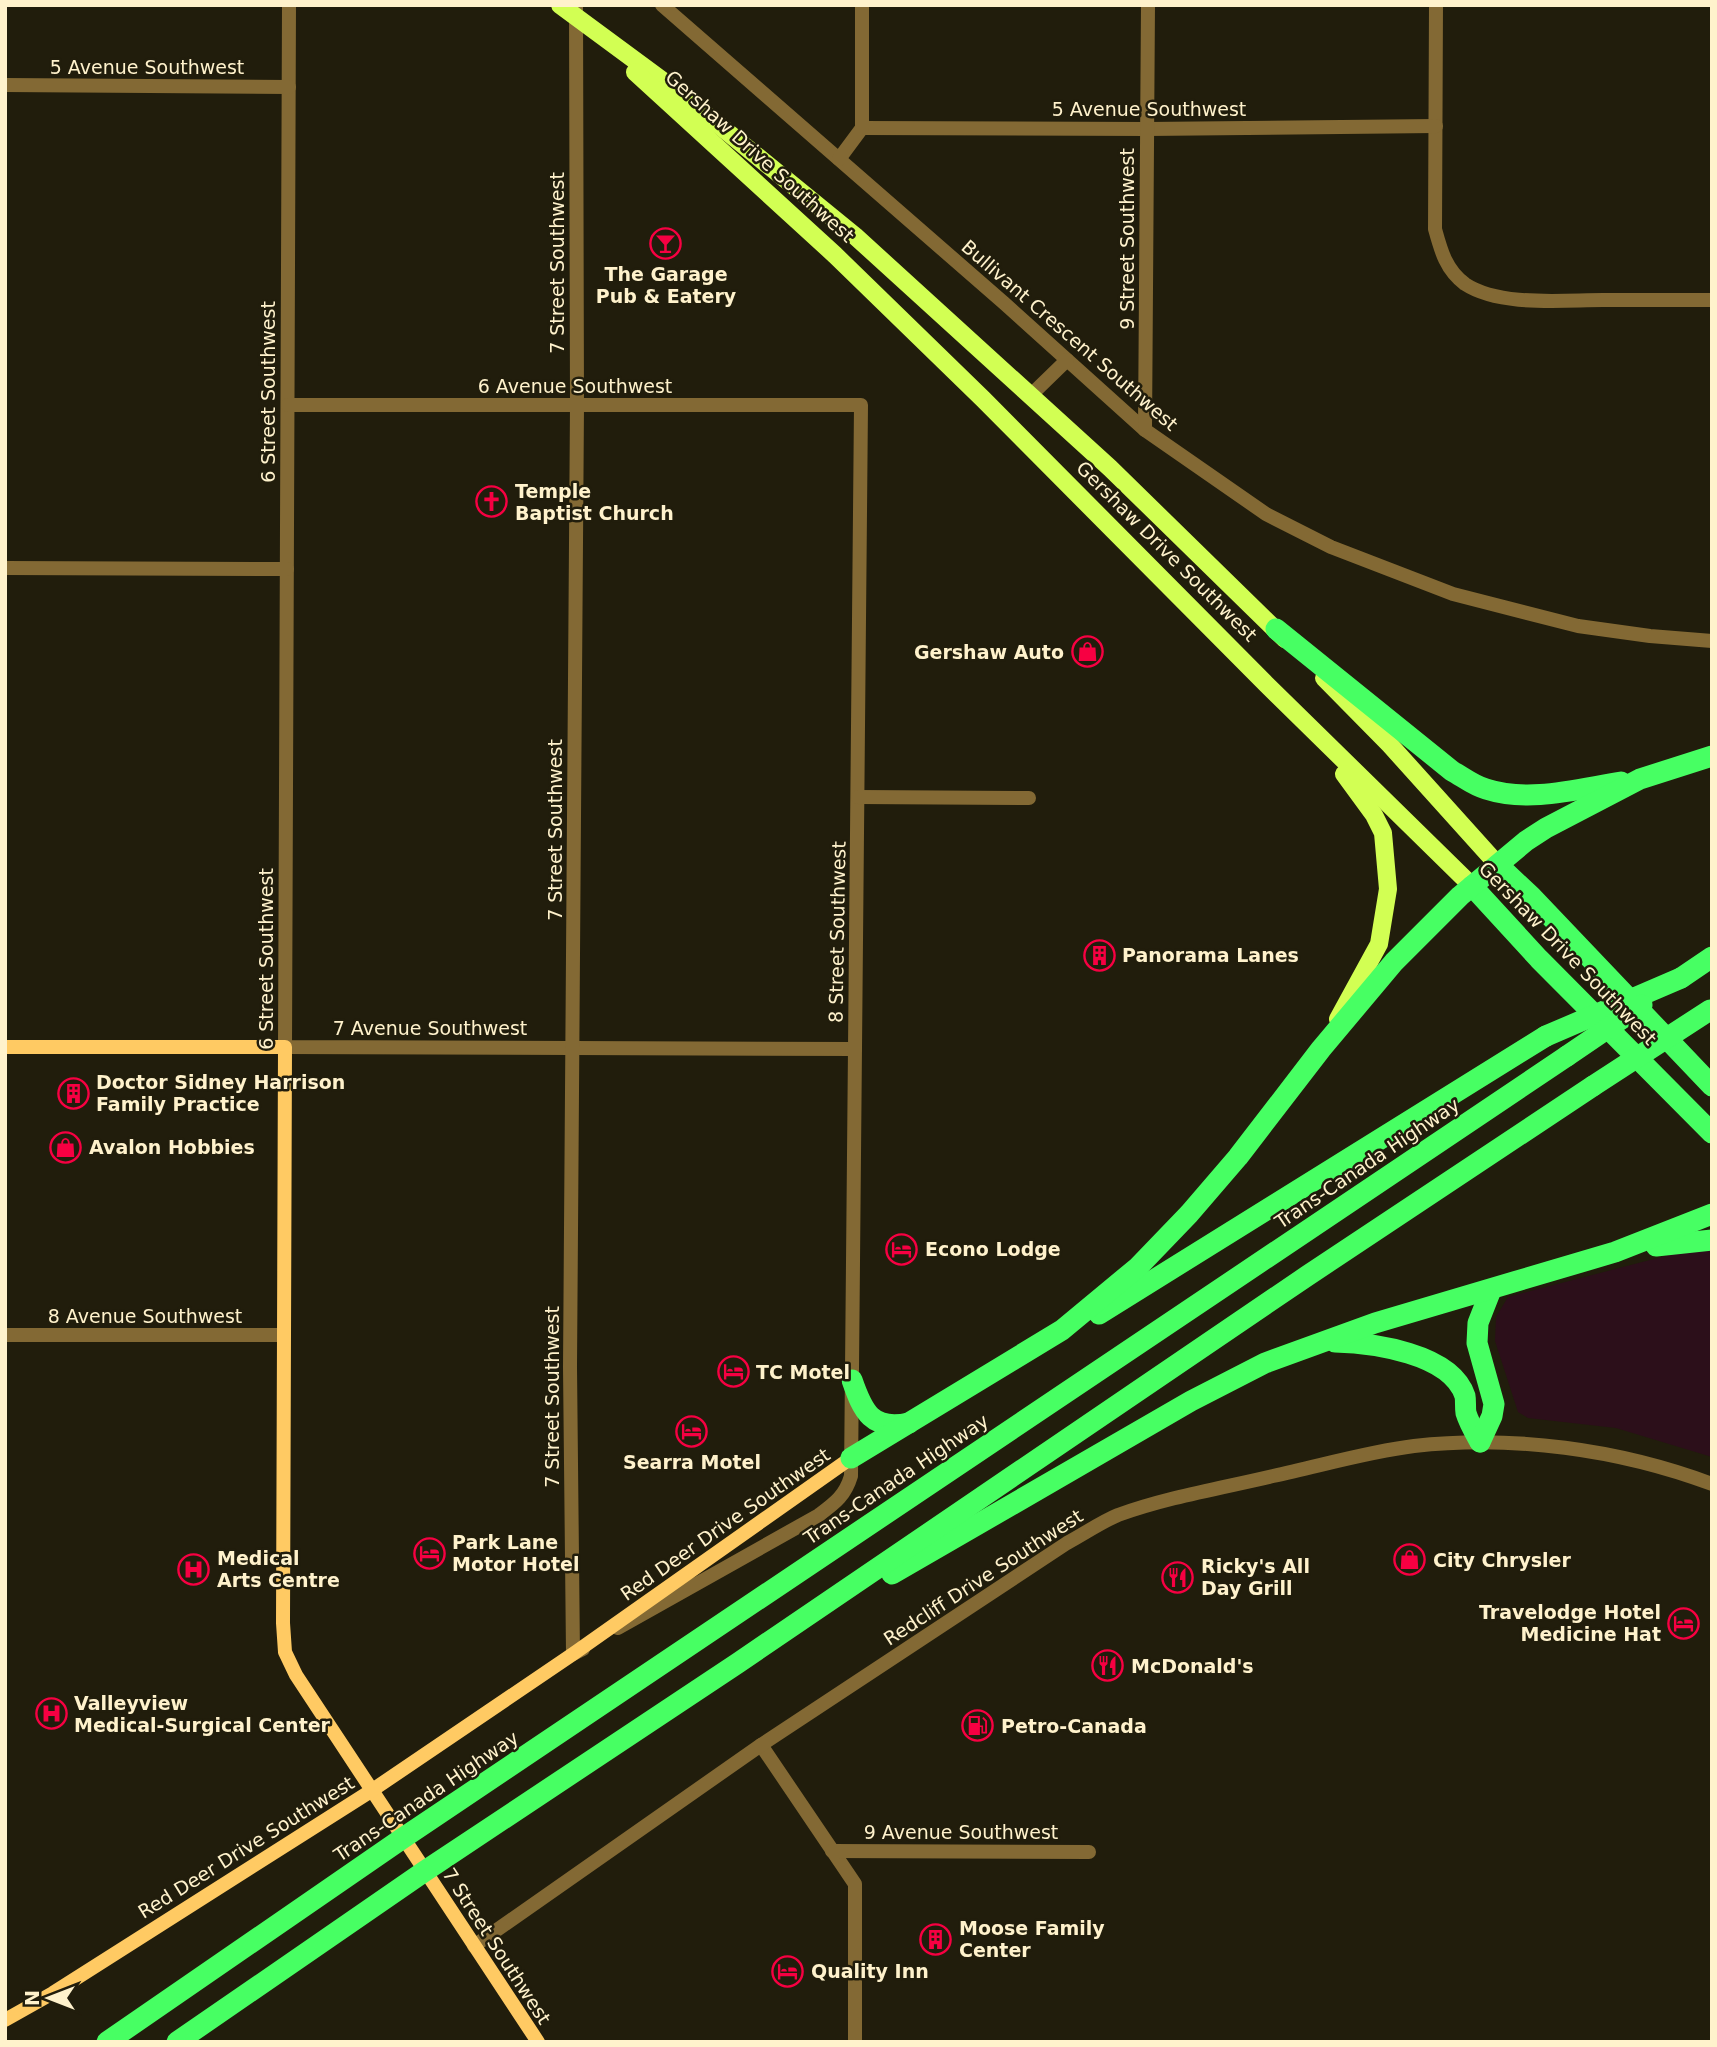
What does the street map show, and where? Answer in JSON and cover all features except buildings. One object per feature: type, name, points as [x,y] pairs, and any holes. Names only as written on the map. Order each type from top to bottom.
[{"type":"highway","points":[[1276,629],[1452,771],[1484,789],[1514,795],[1548,794],[1640,779],[1712,756]]},
{"type":"highway","points":[[851,1458],[1062,1330],[1138,1267],[1238,1157],[1321,1049],[1394,962],[1434,920],[1527,841],[1546,828],[1640,779]]},
{"type":"highway","name":"Gershaw Drive Southwest","points":[[1499,865],[1712,1086]]},
{"type":"highway","name":"Gershaw Drive Southwest","points":[[1472,886],[1539,959],[1712,1133]]},
{"type":"highway","name":"Trans-Canada Highway","points":[[107,2042],[403,1838],[1712,957]]},
{"type":"highway","points":[[1062,1330],[1093,1317],[1546,1036],[1681,978]]},
{"type":"highway","points":[[177,2042],[425,1871],[738,1663],[1296,1283],[1711,1009]]},
{"type":"highway","points":[[738,1663],[1191,1401],[1265,1363],[1318,1342],[1615,1252],[1712,1214]]},
{"type":"highway","points":[[1615,1252],[1712,1240]]},
{"type":"highway","points":[[1480,1442],[1492,1416],[1493,1404],[1477,1343],[1478,1323],[1491,1290]]},
{"type":"highway","points":[[1318,1342],[1364,1343],[1393,1348],[1436,1365],[1454,1380],[1465,1395],[1466,1414],[1480,1442]]},
{"type":"highway","points":[[852,1380],[859,1401],[871,1418],[888,1426],[911,1422]]},
{"type":"main road","name":"Gershaw Drive Southwest","points":[[560,5],[576,11],[682,94],[855,236],[1031,395],[1276,629],[1390,745],[1499,865]]},
{"type":"main road","name":"Gershaw Drive Southwest","points":[[576,11],[835,255],[1011,426],[1266,684],[1472,886]]},
{"type":"main road","points":[[1266,684],[1355,786],[1383,833],[1388,896],[1379,944],[1321,1049]]},
{"type":"street","name":"6 Street Southwest","points":[[289,5],[285,1652],[296,1675],[425,1871]]},
{"type":"street","name":"Bullivant Crescent Southwest","points":[[662,5],[1145,430],[1266,514],[1331,547],[1397,575],[1487,604],[1578,626],[1712,641]]},
{"type":"street","points":[[839,159],[862,128],[863,5]]},
{"type":"street","name":"9 Street Southwest","points":[[1145,430],[1148,5]]},
{"type":"street","points":[[1436,5],[1435,229],[1448,268],[1465,283],[1499,297],[1712,300]]},
{"type":"street","name":"7 Street Southwest","points":[[573,1654],[570,1381],[577,405],[576,11]]},
{"type":"street","name":"5 Avenue Southwest","points":[[5,85],[289,87]]},
{"type":"street","name":"5 Avenue Southwest","points":[[862,128],[1436,126]]},
{"type":"street","points":[[1031,395],[1067,360]]},
{"type":"street","name":"6 Avenue Southwest","points":[[288,405],[861,405]]},
{"type":"street","name":"8 Street Southwest","points":[[851,1458],[861,405]]},
{"type":"street","points":[[5,568],[287,569]]},
{"type":"street","points":[[858,797],[1029,798]]},
{"type":"street","name":"7 Avenue Southwest","points":[[5,1047],[855,1049]]},
{"type":"street","name":"8 Avenue Southwest","points":[[5,1335],[284,1335]]},
{"type":"street","name":"Redcliff Drive Southwest","points":[[474,1946],[761,1745],[1067,1543],[1115,1516],[1348,1458],[1414,1446],[1480,1442],[1588,1450],[1684,1474],[1712,1484]]},
{"type":"street","name":"Red Deer Drive Southwest","points":[[5,2020],[53,1993],[371,1791],[573,1654],[851,1458]]},
{"type":"street","name":"Red Deer Drive Southwest","points":[[573,1654],[819,1515],[840,1500],[847,1489],[851,1476],[851,1458]]},
{"type":"street","points":[[761,1745],[855,1884],[855,2042]]},
{"type":"street","name":"9 Avenue Southwest","points":[[832,1851],[1089,1852]]},
{"type":"street","name":"7 Street Southwest","points":[[425,1871],[538,2042]]},
{"type":"shaded area","points":[[1712,1246],[1712,1457],[1616,1428],[1528,1418],[1518,1412],[1495,1341],[1496,1317],[1508,1297]]},
{"type":"place","name":"The Garage Pub & Eatery","points":[[666,243]]},
{"type":"place","name":"Temple Baptist Church","points":[[492,502]]},
{"type":"place","name":"Gershaw Auto","points":[[1087,652]]},
{"type":"place","name":"Panorama Lanes","points":[[1099,955]]},
{"type":"place","name":"Doctor Sidney Harrison Family Practice","points":[[73,1093]]},
{"type":"place","name":"Avalon Hobbies","points":[[66,1147]]},
{"type":"place","name":"Econo Lodge","points":[[902,1249]]},
{"type":"place","name":"TC Motel","points":[[733,1372]]},
{"type":"place","name":"Searra Motel","points":[[692,1431]]},
{"type":"place","name":"Park Lane Motor Hotel","points":[[429,1553]]},
{"type":"place","name":"City Chrysler","points":[[1410,1560]]},
{"type":"place","name":"Medical Arts Centre","points":[[194,1569]]},
{"type":"place","name":"Ricky's All Day Grill","points":[[1178,1577]]},
{"type":"place","name":"Travelodge Hotel Medicine Hat","points":[[1684,1623]]},
{"type":"place","name":"McDonald's","points":[[1108,1666]]},
{"type":"place","name":"Valleyview Medical-Surgical Center","points":[[51,1714]]},
{"type":"place","name":"Petro-Canada","points":[[978,1726]]},
{"type":"place","name":"Moose Family Center","points":[[936,1939]]},
{"type":"place","name":"Quality Inn","points":[[788,1971]]}]
